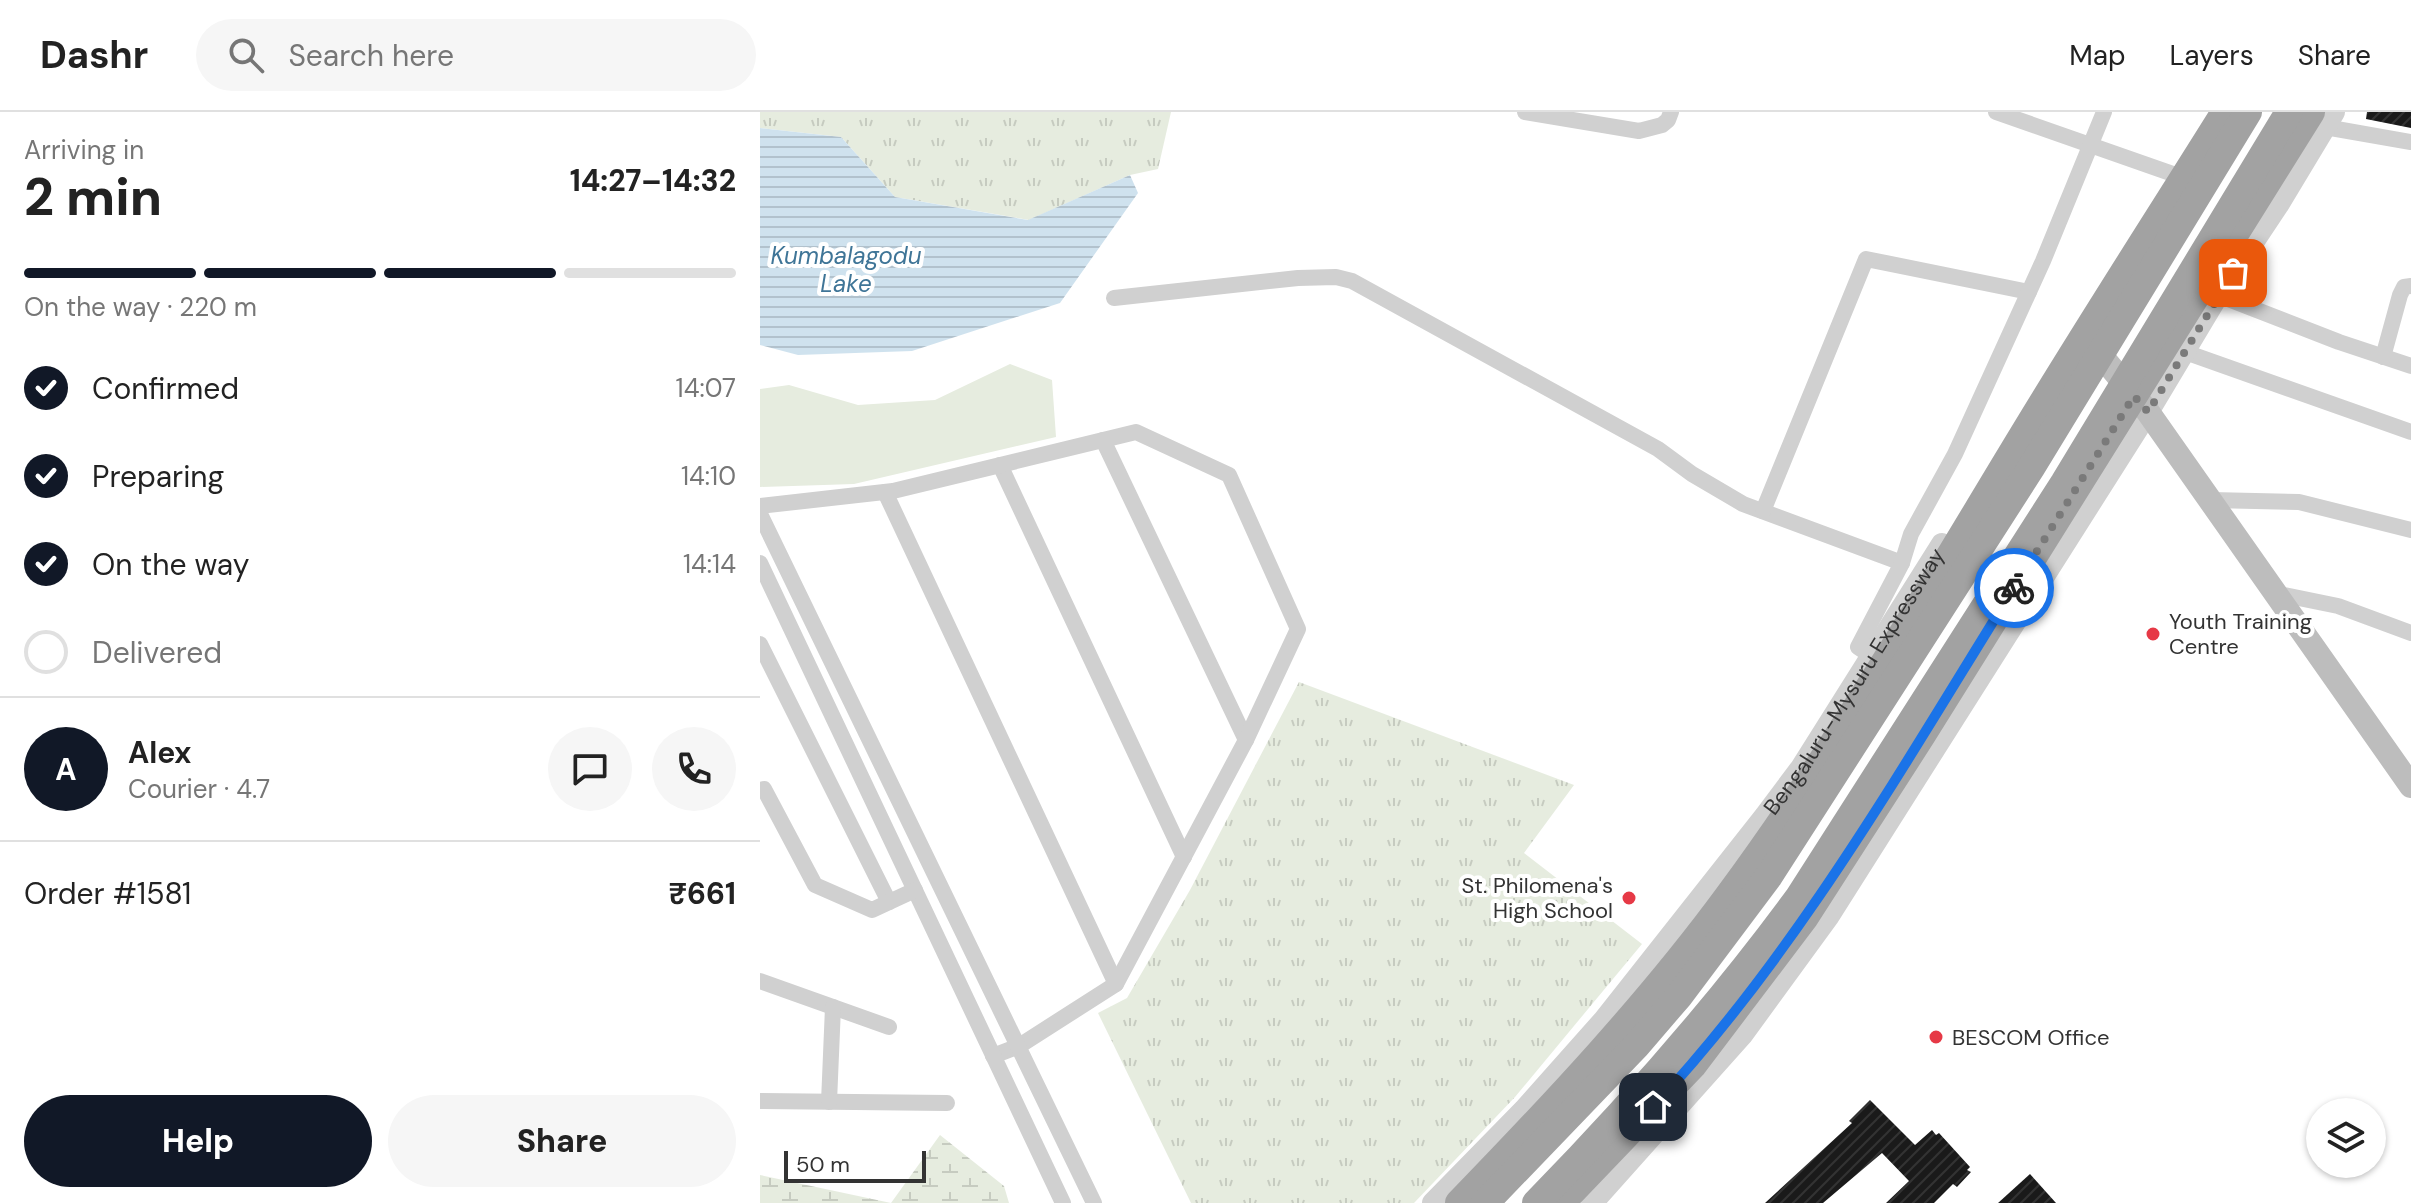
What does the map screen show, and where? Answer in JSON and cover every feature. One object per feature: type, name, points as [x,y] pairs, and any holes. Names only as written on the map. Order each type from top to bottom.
[{"type":"highway","name":"Bengaluru-Mysuru Expressway","points":[[1459,1203],[1530,1115],[1677,963],[1775,831],[1837,740],[1951,557],[2083,335],[2225,112]]},
{"type":"highway","name":"Bengaluru-Mysuru Expressway","points":[[1485,1203],[1636,1046],[1716,949],[1769,876],[2031,468],[2248,112]]},
{"type":"highway","points":[[1536,1203],[1663,1070],[1799,897],[2064,483],[2289,112]]},
{"type":"highway","points":[[1561,1203],[1602,1178],[1693,1065],[1805,917],[2141,404],[2323,117]]},
{"type":"main road","points":[[2083,335],[2141,404],[2274,593],[2401,758],[2411,786]]},
{"type":"street","points":[[1525,112],[1639,131],[1662,125],[1671,112]]},
{"type":"street","points":[[1996,112],[2173,174]]},
{"type":"street","points":[[1870,655],[1858,647],[1902,563],[1911,534],[1955,454],[2029,292],[2104,112]]},
{"type":"street","name":"Bengaluru-Mysuru Expressway","points":[[1433,1203],[1530,1115],[1801,768],[2212,112]]},
{"type":"street","points":[[2141,404],[2185,352],[2218,295],[2278,205],[2323,117],[2411,142]]},
{"type":"street","points":[[1763,511],[1866,259],[2029,292]]},
{"type":"street","points":[[1114,298],[1307,277],[1336,277],[1352,281],[1658,449],[1692,474],[1743,504],[1902,563]]},
{"type":"street","points":[[2383,357],[2400,295],[2404,287],[2411,286]]},
{"type":"street","points":[[2218,295],[2411,366]]},
{"type":"street","points":[[2185,352],[2411,432]]},
{"type":"street","points":[[760,506],[885,492],[1136,432],[1229,475],[1298,629],[1246,740],[1116,984],[1019,1046],[993,1056]]},
{"type":"street","points":[[1103,440],[1246,740]]},
{"type":"street","points":[[1000,465],[1184,857]]},
{"type":"street","points":[[885,492],[1116,984]]},
{"type":"street","points":[[2211,500],[2299,502],[2411,530]]},
{"type":"street","points":[[760,514],[1094,1203]]},
{"type":"street","points":[[760,563],[1063,1203]]},
{"type":"street","points":[[2274,593],[2338,606],[2411,633]]},
{"type":"street","points":[[760,644],[889,902]]},
{"type":"street","points":[[760,790],[764,789],[815,885],[872,910],[915,890]]},
{"type":"street","points":[[760,981],[889,1027]]},
{"type":"street","points":[[829,1102],[833,1007]]},
{"type":"street","points":[[760,1101],[947,1103]]},
{"type":"street","points":[[1530,1115],[1602,1178],[1592,1203]]},
{"type":"green space","points":[[760,112],[1171,112],[1158,169],[1130,175],[1029,220],[895,197],[841,137],[760,128]]},
{"type":"green space","points":[[1010,364],[1052,380],[1056,437],[854,484],[760,487],[760,389],[789,385],[858,405],[935,400]]},
{"type":"green space","points":[[1299,682],[1574,785],[1524,853],[1642,944],[1515,1097],[1414,1203],[1191,1203],[1098,1013],[1127,998],[1190,890]]},
{"type":"green space","points":[[940,1135],[1004,1186],[1009,1203],[891,1203]]},
{"type":"green space","points":[[760,1175],[891,1203],[760,1203]]},
{"type":"water","name":"Kumbalagodu Lake","points":[[760,128],[841,137],[895,197],[1028,220],[1130,175],[1138,193],[1060,303],[912,351],[798,355],[760,345]]},
{"type":"building","points":[[2367,112],[2411,112],[2411,128],[2366,119]]},
{"type":"building","points":[[1870,1100],[1915,1145],[1932,1130],[1936,1135],[1939,1133],[1971,1172],[1957,1187],[1953,1184],[1934,1203],[1886,1203],[1909,1181],[1882,1153],[1823,1203],[1765,1203],[1852,1123],[1849,1121]]},
{"type":"building","points":[[2030,1174],[2056,1203],[1998,1203]]},
{"type":"way so far","points":[[2014,588],[2134,396],[2148,412],[2233,273]]},
{"type":"place","name":"Youth Training Centre","points":[[2153,634]]},
{"type":"place","name":"St. Philomena's High School","points":[[1629,898]]},
{"type":"place","name":"BESCOM Office","points":[[1936,1037]]},
{"type":"route","points":[[1653,1107],[1693,1065],[1805,917],[2014,588]]}]
